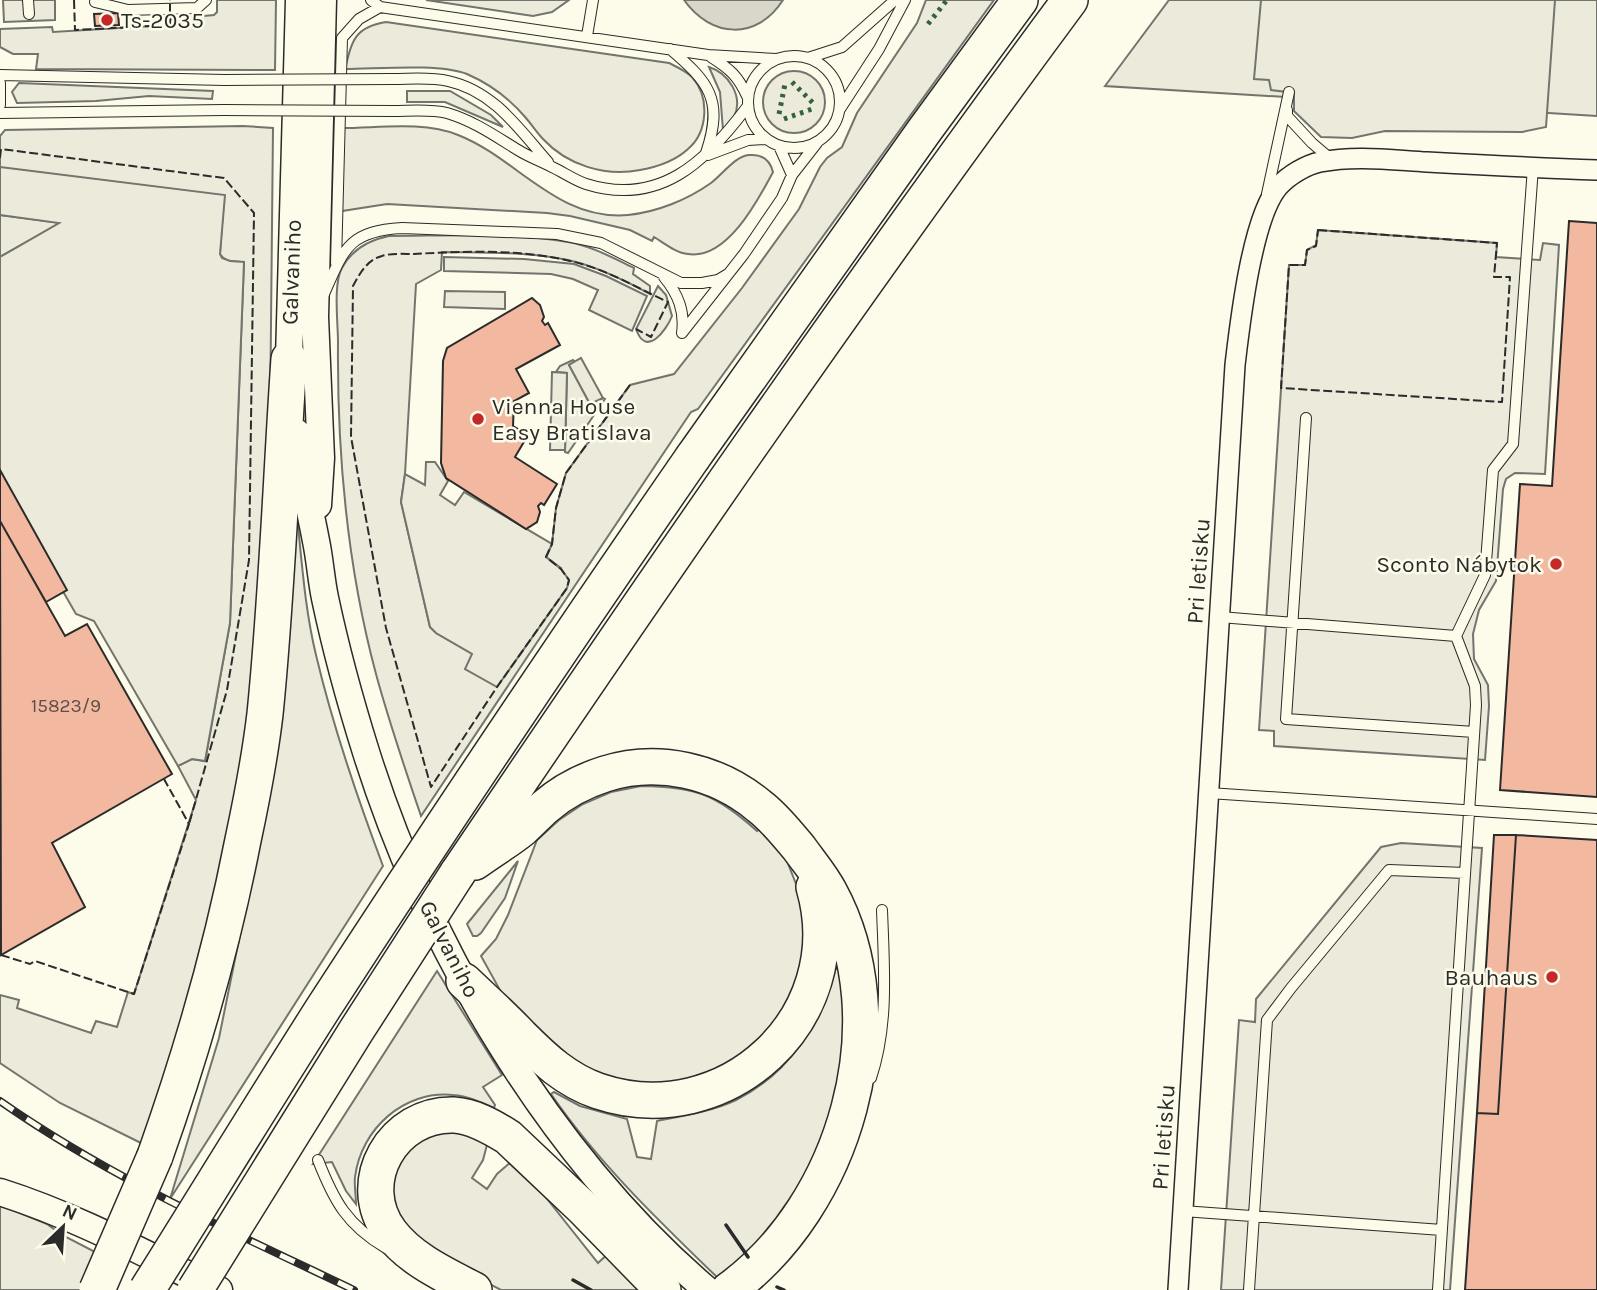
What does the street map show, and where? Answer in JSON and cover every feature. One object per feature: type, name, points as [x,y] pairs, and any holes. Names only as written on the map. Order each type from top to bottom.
[{"type":"highway","points":[[148,1290],[323,1009],[568,636],[692,457],[1020,0]]},
{"type":"highway","points":[[195,1290],[457,874],[726,478],[955,155],[1070,0]]},
{"type":"highway","points":[[97,1290],[155,1156],[200,1018],[230,906],[265,715],[289,359]]},
{"type":"highway","points":[[457,874],[524,827],[561,795],[607,773],[640,767],[676,769],[700,774],[726,783],[746,795],[783,829],[829,891],[848,937],[858,991],[858,1055],[854,1092],[832,1160],[804,1209],[757,1267],[729,1290]]},
{"type":"highway","points":[[464,981],[539,1056],[575,1081],[595,1090],[625,1097],[667,1100],[688,1097],[727,1083],[751,1069],[783,1039],[804,1006],[817,967],[820,925],[814,890],[800,855],[783,829]]},
{"type":"highway","points":[[474,1290],[436,1270],[403,1245],[382,1220],[375,1189],[377,1174],[389,1146],[410,1126],[425,1119],[455,1115],[478,1121],[494,1128],[522,1148],[663,1290]]},
{"type":"main road","name":"Galvaniho","points":[[299,0],[289,359],[300,464],[317,542],[325,597],[366,753],[426,904],[464,981],[537,1101],[639,1224],[707,1290]]},
{"type":"main road","name":"Galvaniho","points":[[317,542],[321,458],[315,317],[323,0]]},
{"type":"main road","points":[[0,1192],[100,1231],[219,1290]]},
{"type":"street","name":"Pri letisku","points":[[1178,1290],[1235,365],[1246,290],[1258,234],[1269,201],[1278,187],[1301,169],[1333,160],[1374,159],[1597,170]]},
{"type":"lane","points":[[28,0],[29,14]]},
{"type":"lane","points":[[95,2],[128,10],[197,8],[206,0]]},
{"type":"lane","points":[[371,0],[380,7],[708,55],[776,59]]},
{"type":"lane","points":[[587,36],[593,0]]},
{"type":"lane","points":[[808,58],[842,47],[895,0]]},
{"type":"lane","points":[[662,274],[674,289],[681,305],[684,321],[682,333],[782,198],[792,175],[817,142],[832,129],[840,110],[879,49],[905,0]]},
{"type":"lane","points":[[336,268],[342,38],[359,19],[380,7]]},
{"type":"lane","points":[[670,48],[697,72],[710,90],[712,133],[704,156]]},
{"type":"lane","points":[[708,55],[740,79],[753,125],[765,139],[779,146],[803,148],[817,142]]},
{"type":"lane","points":[[0,113],[224,110],[444,113],[500,136],[519,151],[584,184],[618,191],[649,187],[681,175],[704,156],[730,130],[747,102],[756,74],[776,59],[789,55],[819,63],[832,76],[839,92],[840,110]]},
{"type":"lane","points":[[0,75],[447,81],[482,93],[512,119],[553,167]]},
{"type":"lane","points":[[0,83],[0,105]]},
{"type":"lane","points":[[1258,234],[1289,92],[1287,116],[1312,143],[1333,160]]},
{"type":"lane","points":[[704,156],[748,140],[765,139]]},
{"type":"lane","points":[[779,146],[792,175]]},
{"type":"lane","points":[[1438,1290],[1474,732],[1475,686],[1456,636],[1485,575],[1493,470],[1513,444],[1534,167]]},
{"type":"lane","points":[[315,317],[349,245],[359,237],[385,229],[557,234],[601,243],[674,281],[689,283],[718,280],[728,274]]},
{"type":"lane","points":[[1306,418],[1286,719],[1474,732]]},
{"type":"lane","points":[[1220,617],[1456,636]]},
{"type":"lane","points":[[1209,793],[1597,820]]},
{"type":"lane","points":[[1249,1290],[1267,1020],[1389,870],[1465,873]]},
{"type":"lane","points":[[832,1160],[866,1093],[878,1057],[884,1007],[882,910]]},
{"type":"lane","points":[[318,1160],[331,1193],[345,1215],[365,1235],[384,1248],[436,1270]]},
{"type":"lane","points":[[1183,1211],[1442,1230]]},
{"type":"shaded area","points":[[3,0],[55,0],[55,20],[4,22]]},
{"type":"shaded area","points":[[217,0],[276,0],[275,70],[36,69],[38,54],[13,54],[0,47],[0,29],[52,27],[53,32],[169,25],[171,19],[214,15],[217,12]]},
{"type":"shaded area","points":[[426,0],[569,0],[552,12],[533,16]]},
{"type":"shaded area","points":[[684,0],[783,0],[760,23],[734,30],[707,22]]},
{"type":"shaded area","points":[[926,0],[994,0],[698,409],[691,412],[421,816],[376,674],[351,551],[339,426],[337,304],[339,275],[346,261],[362,246],[389,236],[525,237],[568,242],[594,249],[634,268],[633,274],[650,286],[650,294],[605,272],[560,258],[509,253],[442,252],[441,270],[416,284],[401,502],[430,627],[473,654],[561,568],[546,557],[552,544],[556,508],[566,473],[630,385],[674,374],[742,288],[799,209],[820,167],[842,147],[857,113],[917,23]]},
{"type":"shaded area","points":[[1169,0],[1597,0],[1597,116],[1105,86]]},
{"type":"shaded area","points":[[1261,0],[1555,0],[1546,127],[1522,132],[1385,131],[1352,138],[1321,137],[1294,111],[1294,93],[1271,90],[1269,80],[1254,79]]},
{"type":"shaded area","points":[[386,22],[669,63],[690,75],[702,94],[704,114],[700,133],[688,149],[666,163],[627,172],[587,167],[563,156],[541,137],[506,98],[467,74],[424,68],[345,69],[356,36],[368,27]]},
{"type":"shaded area","points":[[709,67],[728,80],[737,101],[734,117],[723,130],[720,92]]},
{"type":"shaded area","points":[[794,71],[816,80],[825,102],[816,124],[794,133],[772,124],[763,102],[772,80]]},
{"type":"shaded area","points":[[19,83],[213,91],[212,99],[149,96],[96,101],[17,103],[12,92]]},
{"type":"shaded area","points":[[407,91],[450,91],[491,115],[503,127],[445,102],[407,102]]},
{"type":"shaded area","points":[[243,126],[273,128],[269,519],[253,726],[191,1001],[145,1145],[60,1103],[0,1063],[0,995],[19,1000],[17,1008],[91,1033],[96,1021],[117,1027],[128,992],[134,994],[196,800],[178,766],[192,759],[205,761],[230,623],[244,262],[227,260],[220,254],[224,196],[0,169],[0,136],[5,130]]},
{"type":"shaded area","points":[[416,127],[458,135],[479,145],[559,198],[580,208],[603,214],[628,215],[671,204],[711,183],[744,156],[762,157],[768,161],[773,172],[750,212],[728,238],[716,248],[688,254],[675,250],[654,237],[652,241],[630,230],[547,213],[387,204],[342,211],[342,128]]},
{"type":"shaded area","points":[[0,167],[225,195],[220,254],[222,258],[230,261],[244,262],[230,623],[205,761],[192,759],[178,766],[94,621],[76,614],[0,482],[0,257],[59,223],[0,215]]},
{"type":"shaded area","points":[[0,215],[61,223],[0,257]]},
{"type":"shaded area","points":[[1318,230],[1497,243],[1496,257],[1540,260],[1543,243],[1559,245],[1545,474],[1515,473],[1506,479],[1496,581],[1479,610],[1473,634],[1474,659],[1488,685],[1485,760],[1274,746],[1274,731],[1259,730],[1289,265],[1305,265],[1307,250],[1316,245]]},
{"type":"shaded area","points":[[444,257],[524,259],[574,264],[647,296],[632,331],[589,310],[598,290],[573,279],[551,274],[444,271]]},
{"type":"shaded area","points":[[658,286],[666,295],[672,316],[661,334],[650,342],[640,337],[636,329]]},
{"type":"shaded area","points":[[445,291],[505,292],[505,309],[444,307]]},
{"type":"shaded area","points":[[581,358],[603,398],[590,404],[569,365]]},
{"type":"shaded area","points":[[573,360],[575,362],[569,365],[590,404],[605,399],[568,453],[565,452],[567,373],[556,372],[560,366]]},
{"type":"shaded area","points":[[552,372],[567,373],[565,450],[550,450]]},
{"type":"shaded area","points":[[426,462],[435,462],[448,481],[440,495],[455,505],[464,492],[552,544],[546,557],[561,569],[569,580],[567,588],[497,687],[465,669],[472,654],[430,627],[401,502],[405,474],[425,485]]},
{"type":"shaded area","points":[[297,516],[306,604],[316,655],[346,762],[383,866],[170,1199],[219,1038],[270,787]]},
{"type":"shaded area","points":[[641,786],[677,788],[704,795],[729,808],[757,831],[763,827],[783,851],[798,889],[805,927],[804,964],[790,1003],[743,1059],[670,1088],[584,1076],[527,1027],[501,992],[481,956],[496,939],[508,915],[537,840],[559,820],[583,804],[611,792]]},
{"type":"shaded area","points":[[1401,843],[1482,848],[1450,1290],[1221,1290],[1239,1020],[1255,1022],[1256,999],[1381,847]]},
{"type":"shaded area","points":[[518,861],[505,898],[481,933],[473,936],[467,924]]},
{"type":"shaded area","points":[[834,969],[840,969],[845,1030],[836,1110],[787,1214],[722,1282],[610,1169],[551,1094],[554,1092],[580,1106],[627,1119],[637,1157],[651,1159],[657,1121],[708,1110],[736,1100],[771,1077],[787,1062],[812,1028],[829,989]]},
{"type":"shaded area","points":[[437,971],[502,1075],[483,1087],[495,1105],[494,1108],[453,1095],[435,1095],[402,1106],[388,1116],[366,1143],[355,1177],[356,1204],[346,1191],[332,1162],[313,1164]]},
{"type":"shaded area","points":[[442,1126],[488,1141],[483,1160],[472,1178],[487,1189],[497,1174],[512,1161],[517,1161],[598,1263],[610,1252],[649,1290],[501,1290],[432,1254],[391,1209],[393,1158]]},
{"type":"shaded area","points":[[0,1205],[47,1224],[99,1254],[84,1290],[0,1290]]},
{"type":"building","name":"Ts-2035","points":[[118,13],[119,25],[95,26],[94,14]]},
{"type":"building","name":"Sconto Nábytok","points":[[1569,221],[1597,223],[1597,797],[1500,790],[1520,484],[1552,486]]},
{"type":"building","name":"Vienna House Easy Bratislava","points":[[532,298],[540,305],[544,317],[542,321],[545,325],[548,323],[560,345],[516,369],[529,393],[514,401],[513,426],[528,435],[515,457],[557,484],[544,505],[541,503],[538,506],[540,512],[537,522],[526,529],[446,478],[441,463],[443,361],[447,348]]},
{"type":"building","points":[[0,470],[67,590],[46,602],[0,521]]},
{"type":"building","points":[[0,521],[65,636],[87,624],[172,774],[52,843],[85,907],[1,955]]},
{"type":"building","points":[[1494,835],[1516,835],[1498,1114],[1477,1113]]},
{"type":"building","name":"Bauhaus","points":[[1516,835],[1597,840],[1597,1290],[1465,1290],[1477,1113],[1498,1114]]},
{"type":"railway","points":[[0,1101],[128,1179],[354,1290]]},
{"type":"hedge","points":[[928,24],[947,0]]},
{"type":"hedge","points":[[792,82],[814,104]]},
{"type":"hedge","points":[[779,114],[785,84]]},
{"type":"hedge","points":[[784,119],[812,109]]},
{"type":"fence","points":[[74,0],[75,30],[170,25],[170,0]]},
{"type":"fence","points":[[0,158],[1,149],[224,178],[254,213],[249,560],[227,690],[189,824]]},
{"type":"fence","points":[[1318,230],[1497,243],[1494,277],[1510,277],[1502,402],[1281,388],[1289,265],[1305,265],[1307,250],[1316,246],[1318,230]]},
{"type":"fence","points":[[630,385],[566,473],[556,508],[552,544],[546,557],[561,569],[569,580],[567,588],[431,787],[386,628],[351,437],[353,286],[368,264],[389,254],[495,252],[555,258],[599,270],[668,302],[651,337],[636,329]]},
{"type":"fence","points":[[1,955],[30,964],[35,961],[134,994],[189,824],[164,779]]},
{"type":"wall","points":[[726,1225],[748,1257]]},
{"type":"wall","points":[[573,1280],[591,1290]]},
{"type":"wall","points":[[777,1287],[784,1290]]},
{"type":"place","name":"Ts-2035","points":[[107,20]]},
{"type":"place","name":"Vienna House Easy Bratislava","points":[[478,419]]},
{"type":"place","name":"Sconto Nábytok","points":[[1556,564]]},
{"type":"place","name":"Bauhaus","points":[[1552,977]]}]
